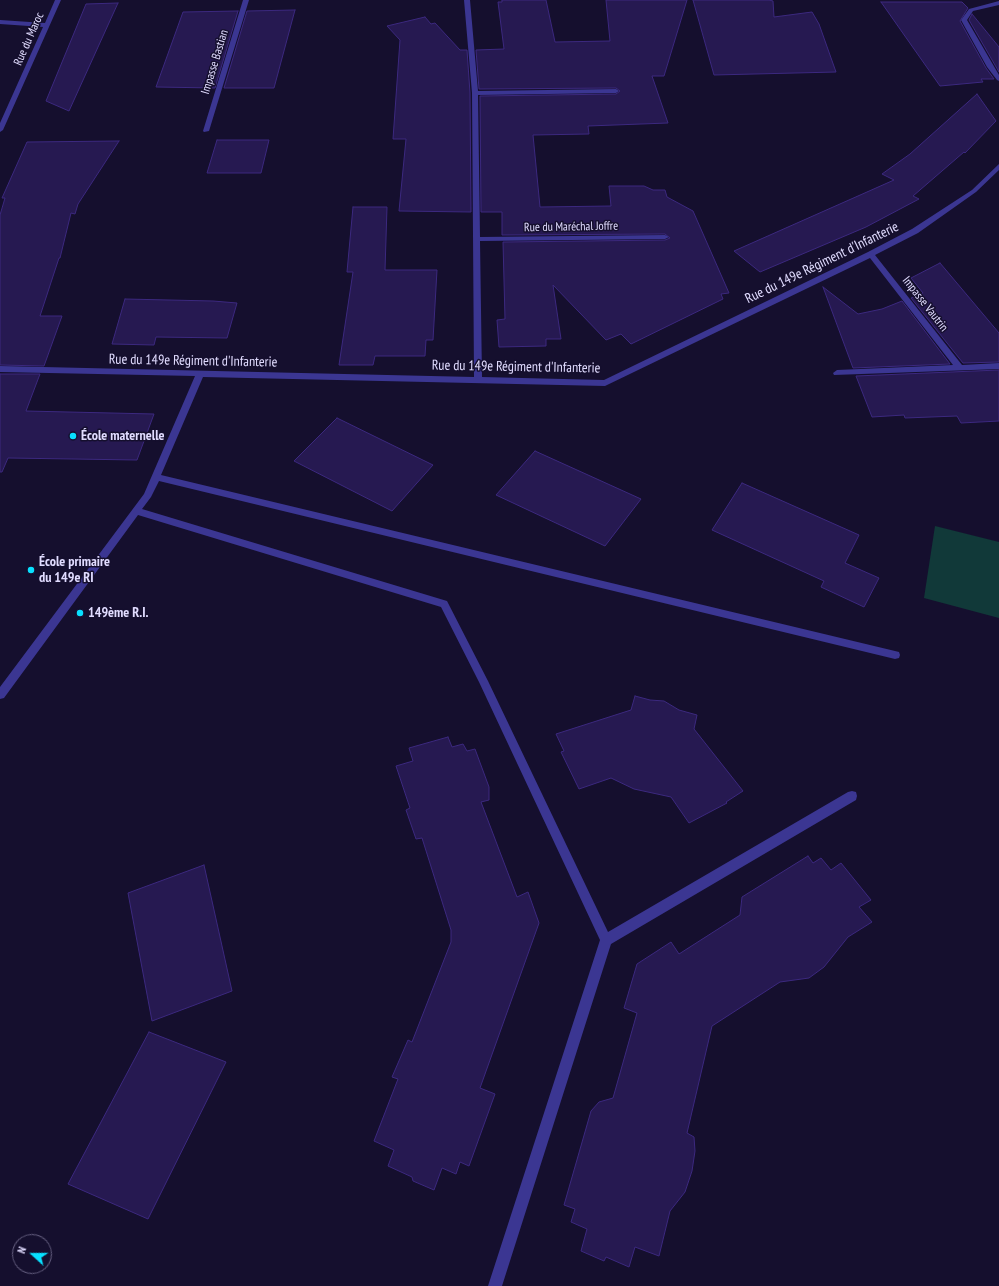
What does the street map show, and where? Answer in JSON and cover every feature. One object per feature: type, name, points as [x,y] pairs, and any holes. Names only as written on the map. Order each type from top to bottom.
[{"type":"street","name":"Rue du Maroc","points":[[0,130],[58,0]]},
{"type":"street","name":"Impasse Bastian","points":[[206,131],[246,0]]},
{"type":"street","points":[[467,0],[475,93],[478,380]]},
{"type":"street","points":[[991,0],[999,2]]},
{"type":"street","points":[[999,2],[971,10],[964,20],[990,67],[999,80]]},
{"type":"street","points":[[0,22],[47,25]]},
{"type":"street","points":[[475,93],[616,91]]},
{"type":"street","name":"Rue du 149e Régiment d'Infanterie","points":[[0,368],[605,383],[871,254],[915,231],[967,195],[999,166]]},
{"type":"street","name":"Rue du Maréchal Joffre","points":[[477,239],[665,237]]},
{"type":"street","name":"Impasse Vautrin","points":[[871,254],[960,368]]},
{"type":"street","points":[[837,373],[999,366]]},
{"type":"street","points":[[0,695],[148,495],[200,374]]},
{"type":"street","points":[[156,477],[895,655]]},
{"type":"street","points":[[136,511],[444,604],[483,680],[606,940]]},
{"type":"street","points":[[494,1286],[606,940],[852,796]]},
{"type":"green space","points":[[935,526],[999,542],[999,618],[924,598]]},
{"type":"building","points":[[502,0],[546,0],[555,42],[610,41],[606,0],[687,0],[664,76],[652,76],[668,123],[588,126],[589,134],[533,135],[540,207],[611,206],[609,186],[644,186],[653,190],[665,190],[667,197],[693,211],[729,293],[721,294],[723,299],[631,344],[621,334],[606,340],[553,285],[561,339],[546,339],[546,346],[499,347],[497,320],[505,319],[503,242],[665,240],[670,238],[665,234],[502,235],[502,212],[481,212],[480,96],[616,94],[620,91],[616,88],[479,89],[476,50],[504,49],[498,2],[502,2]]},
{"type":"building","points":[[693,0],[769,0],[773,1],[774,17],[812,12],[819,24],[836,72],[714,75]]},
{"type":"building","points":[[881,2],[962,2],[968,8],[960,21],[986,68],[994,79],[981,79],[983,82],[940,86]]},
{"type":"building","points":[[118,3],[69,111],[46,101],[86,4]]},
{"type":"building","points":[[295,10],[274,88],[224,88],[247,11]]},
{"type":"building","points":[[238,11],[215,88],[156,87],[183,12]]},
{"type":"building","points":[[972,14],[999,47],[999,72],[969,20]]},
{"type":"building","points":[[425,17],[431,24],[435,23],[460,50],[467,50],[470,93],[471,212],[399,211],[406,139],[393,139],[400,40],[387,26]]},
{"type":"building","points":[[977,94],[996,121],[965,153],[964,152],[913,196],[919,199],[866,227],[760,272],[734,251],[894,180],[882,174],[910,154]]},
{"type":"building","points":[[217,140],[269,140],[261,173],[207,173]]},
{"type":"building","points":[[119,141],[78,204],[75,214],[71,213],[60,258],[40,316],[62,316],[44,366],[0,365],[0,215],[5,198],[2,198],[27,142]]},
{"type":"building","points":[[353,207],[387,207],[385,270],[437,270],[433,340],[426,340],[425,356],[375,356],[373,365],[339,365],[353,272],[347,272]]},
{"type":"building","points":[[940,263],[999,333],[999,362],[963,363],[911,298],[923,293],[911,278]]},
{"type":"building","points":[[823,287],[858,314],[882,309],[902,301],[950,364],[853,368]]},
{"type":"building","points":[[125,299],[237,303],[227,338],[156,337],[154,345],[112,344]]},
{"type":"building","points":[[999,370],[999,421],[961,423],[957,416],[905,418],[904,415],[872,417],[856,376]]},
{"type":"building","name":"École maternelle","points":[[0,374],[40,374],[26,411],[154,414],[137,460],[8,458],[2,472],[0,472]]},
{"type":"building","points":[[337,418],[433,465],[392,511],[294,461]]},
{"type":"building","points":[[535,451],[641,499],[605,546],[496,495]]},
{"type":"building","points":[[742,483],[859,535],[845,563],[879,578],[864,607],[821,587],[824,581],[712,530]]},
{"type":"building","points":[[635,696],[650,700],[664,701],[679,710],[697,715],[694,729],[743,791],[726,802],[727,803],[689,823],[671,797],[634,789],[611,778],[579,789],[561,752],[564,751],[556,734],[631,710]]},
{"type":"building","points":[[448,737],[452,747],[463,744],[467,751],[475,749],[489,787],[489,800],[481,802],[517,897],[528,892],[539,923],[480,1088],[495,1094],[469,1166],[460,1162],[456,1174],[442,1168],[434,1190],[413,1181],[412,1177],[388,1166],[394,1150],[374,1141],[398,1079],[392,1077],[408,1040],[412,1042],[451,942],[451,930],[422,838],[416,839],[406,810],[410,808],[396,766],[413,761],[409,748]]},
{"type":"building","points":[[808,856],[813,863],[821,858],[831,870],[841,863],[871,900],[859,907],[872,922],[848,937],[824,967],[809,978],[780,982],[712,1026],[687,1133],[694,1137],[695,1151],[692,1171],[685,1192],[670,1211],[659,1256],[635,1247],[629,1267],[606,1257],[604,1261],[581,1251],[587,1229],[571,1222],[575,1209],[564,1205],[591,1111],[599,1102],[613,1098],[637,1013],[624,1008],[637,964],[671,942],[679,954],[740,915],[742,897]]},
{"type":"building","points":[[204,865],[232,991],[152,1021],[128,893]]},
{"type":"building","points":[[149,1032],[226,1062],[148,1219],[68,1184]]},
{"type":"place","name":"École maternelle","points":[[73,436]]},
{"type":"place","name":"École primaire du 149e RI","points":[[31,570]]},
{"type":"place","name":"149ème R.I.","points":[[80,613]]}]
